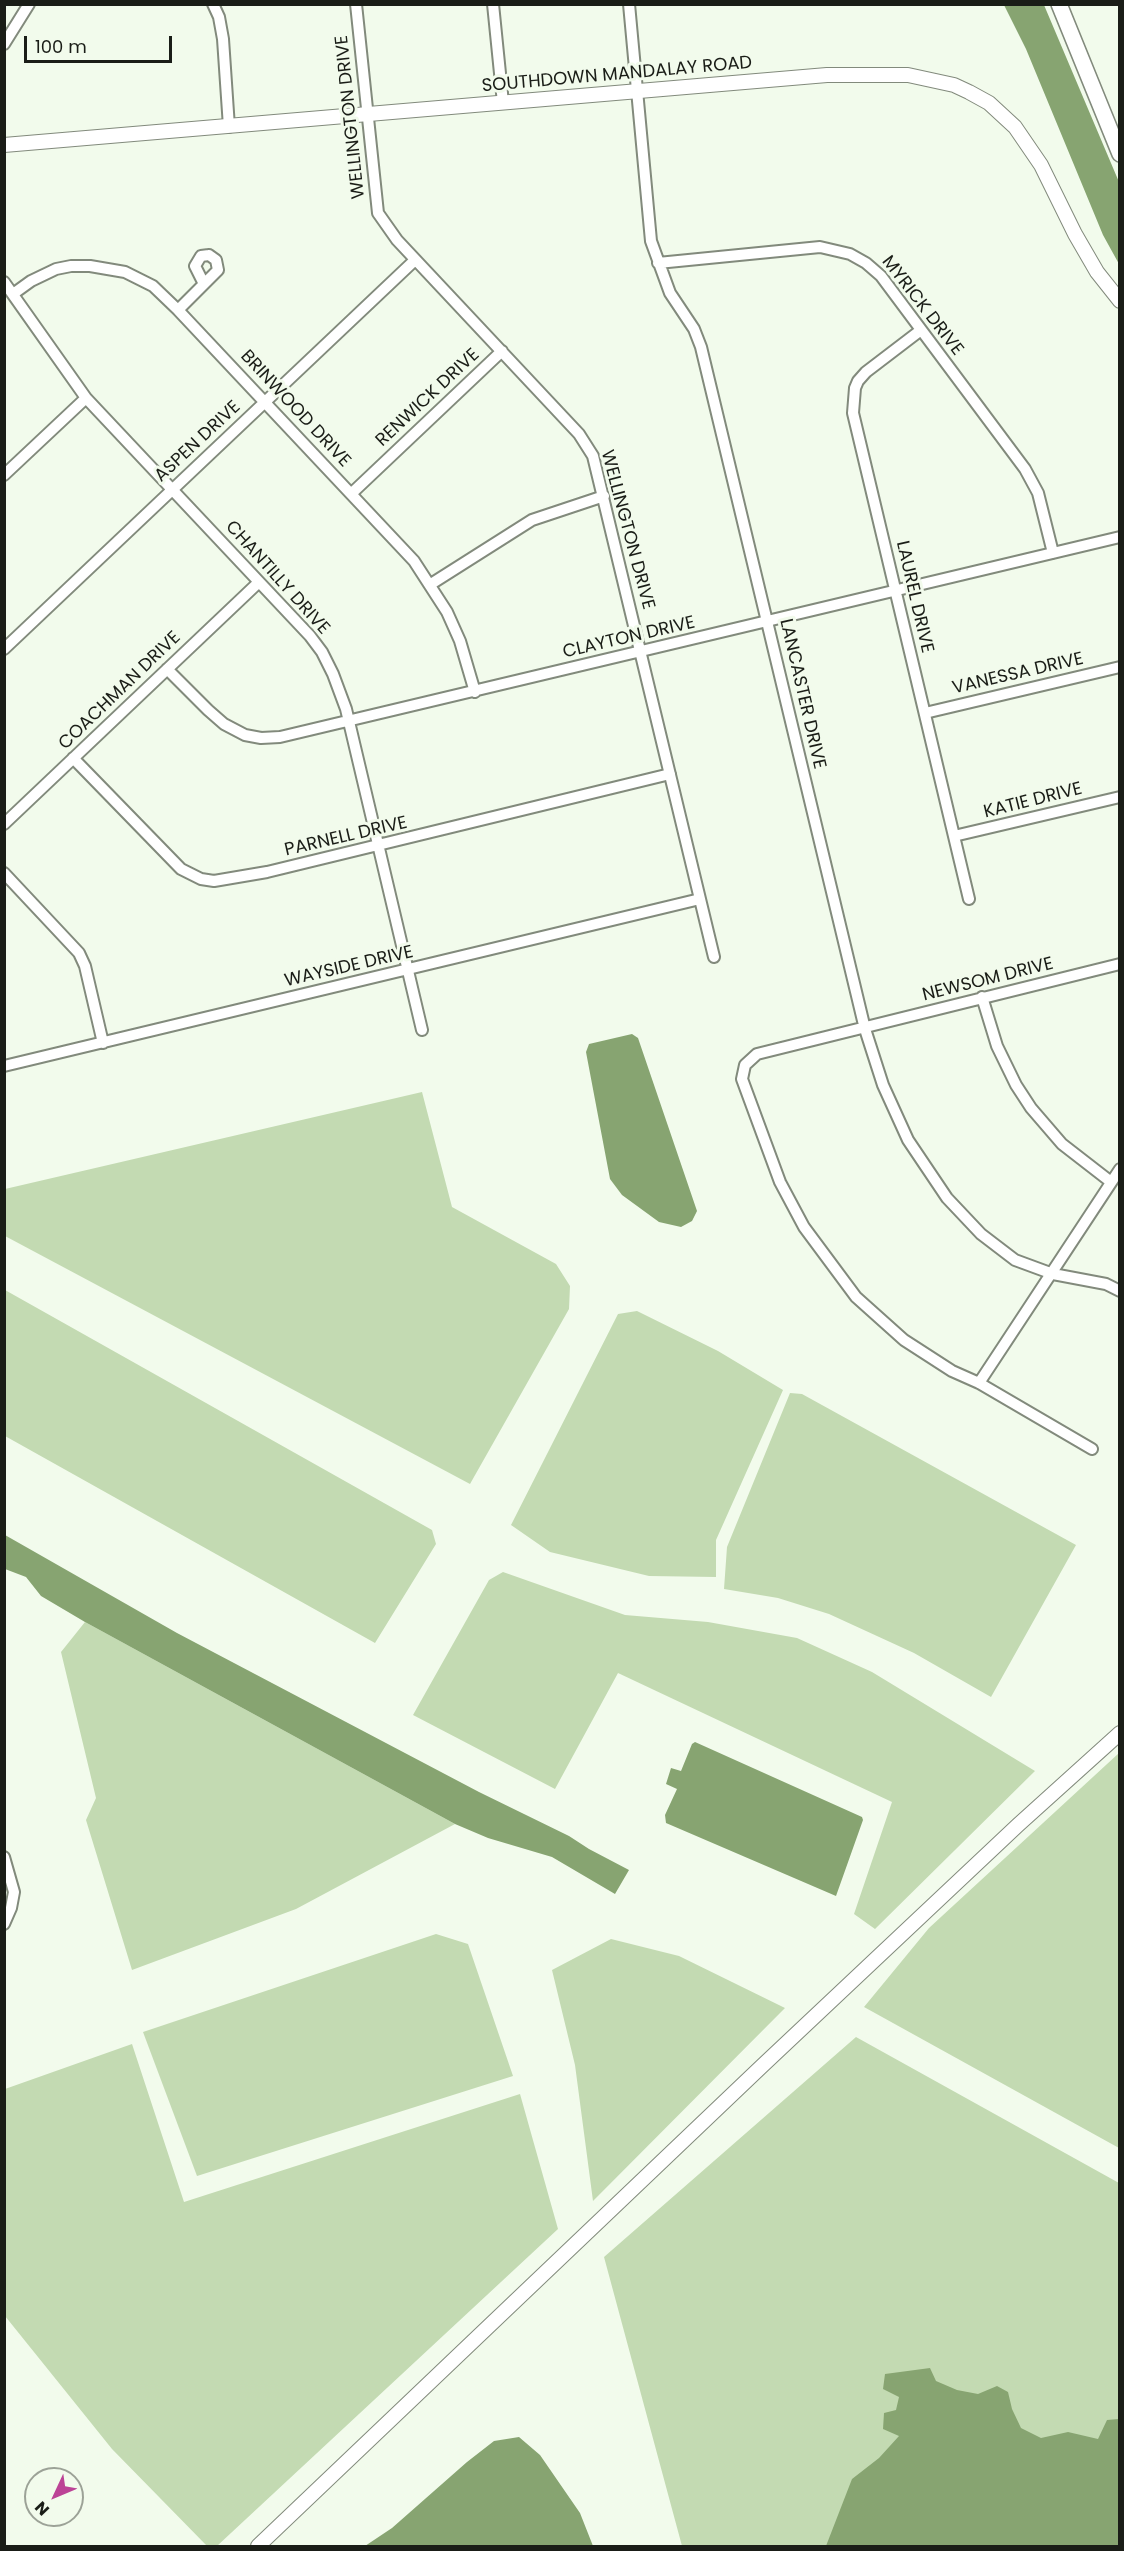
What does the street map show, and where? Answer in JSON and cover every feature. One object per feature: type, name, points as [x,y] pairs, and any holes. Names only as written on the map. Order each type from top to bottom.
[{"type":"main road","points":[[1059,4],[1119,154]]},
{"type":"street","points":[[4,44],[29,4]]},
{"type":"street","points":[[213,4],[219,17],[223,39],[229,127]]},
{"type":"street","name":"WELLINGTON DRIVE","points":[[356,4],[378,213],[396,240],[579,434],[593,456],[714,957]]},
{"type":"street","points":[[493,4],[503,102]]},
{"type":"street","name":"LANCASTER DRIVE","points":[[629,4],[651,241],[670,293],[694,329],[701,347],[865,1029],[883,1085],[908,1140],[947,1198],[981,1234],[1015,1260],[1053,1274],[1106,1284],[1119,1291]]},
{"type":"street","name":"SOUTHDOWN MANDALAY ROAD","points":[[4,145],[827,75],[882,73],[908,75],[954,85],[997,110],[1027,142],[1075,234],[1097,272],[1119,301]]},
{"type":"street","name":"MYRICK DRIVE","points":[[658,263],[820,247],[833,249],[866,262],[880,276],[1025,469],[1038,493],[1053,553]]},
{"type":"street","name":"ASPEN DRIVE","points":[[4,649],[415,260]]},
{"type":"street","name":"BRINWOOD DRIVE","points":[[13,294],[31,281],[56,269],[71,266],[90,266],[134,275],[153,286],[352,493],[414,561],[447,612],[460,641],[475,692]]},
{"type":"street","name":"CHANTILLY DRIVE","points":[[4,282],[86,398],[310,636],[322,652],[333,674],[349,722],[422,1030]]},
{"type":"street","points":[[178,310],[204,284]]},
{"type":"street","name":"LAUREL DRIVE","points":[[921,330],[866,372],[855,388],[852,402],[969,899]]},
{"type":"street","name":"RENWICK DRIVE","points":[[352,493],[502,351]]},
{"type":"street","points":[[4,475],[86,398]]},
{"type":"street","points":[[431,584],[532,520],[604,496]]},
{"type":"street","name":"CLAYTON DRIVE","points":[[168,669],[224,724],[245,735],[261,738],[280,737],[1119,537]]},
{"type":"street","name":"COACHMAN DRIVE","points":[[4,824],[259,582]]},
{"type":"street","name":"VANESSA DRIVE","points":[[925,713],[1119,667]]},
{"type":"street","name":"PARNELL DRIVE","points":[[73,758],[181,869],[201,879],[225,881],[379,846],[670,774]]},
{"type":"street","name":"KATIE DRIVE","points":[[954,836],[1119,797]]},
{"type":"street","points":[[4,873],[79,953],[85,966],[104,1042]]},
{"type":"street","name":"WAYSIDE DRIVE","points":[[4,1066],[700,899]]},
{"type":"street","name":"NEWSOM DRIVE","points":[[1092,1449],[979,1383],[952,1371],[904,1340],[856,1297],[804,1227],[780,1182],[742,1079],[745,1065],[757,1054],[1119,964]]},
{"type":"street","points":[[982,997],[990,1028],[1004,1062],[1031,1108],[1062,1144],[1111,1182]]},
{"type":"street","points":[[979,1383],[1053,1274],[1119,1169]]},
{"type":"street","points":[[258,2547],[762,2066],[1119,1733]]},
{"type":"street","points":[[4,1857],[14,1892],[12,1908],[4,1924]]},
{"type":"shaded area","points":[[1004,5],[1044,5],[1119,182],[1119,264],[1103,235],[1026,49]]},
{"type":"shaded area","points":[[632,1034],[638,1038],[697,1211],[692,1221],[681,1227],[659,1222],[622,1195],[610,1179],[586,1052],[589,1044]]},
{"type":"shaded area","points":[[422,1092],[452,1207],[556,1264],[570,1286],[569,1309],[470,1484],[5,1236],[5,1189]]},
{"type":"shaded area","points":[[5,1290],[432,1530],[436,1544],[375,1643],[5,1436]]},
{"type":"shaded area","points":[[637,1311],[718,1351],[783,1390],[716,1540],[716,1577],[649,1576],[550,1552],[511,1525],[618,1314]]},
{"type":"shaded area","points":[[790,1393],[802,1394],[1076,1545],[991,1697],[914,1653],[829,1614],[778,1598],[724,1589],[727,1547]]},
{"type":"shaded area","points":[[5,1535],[177,1633],[479,1792],[569,1836],[629,1870],[615,1894],[552,1857],[488,1838],[455,1824],[41,1596],[26,1577],[5,1569]]},
{"type":"shaded area","points":[[503,1572],[625,1615],[708,1622],[797,1638],[872,1672],[1035,1771],[875,1929],[854,1914],[892,1802],[618,1673],[555,1789],[413,1715],[489,1580]]},
{"type":"shaded area","points":[[85,1622],[455,1824],[296,1909],[132,1970],[86,1820],[96,1798],[61,1652]]},
{"type":"shaded area","points":[[695,1742],[862,1817],[863,1820],[836,1896],[666,1823],[665,1815],[677,1789],[666,1784],[671,1768],[681,1771],[692,1744]]},
{"type":"shaded area","points":[[1119,1753],[1119,2148],[864,2007],[929,1928]]},
{"type":"shaded area","points":[[436,1934],[468,1944],[513,2076],[197,2176],[143,2032]]},
{"type":"shaded area","points":[[611,1939],[679,1956],[785,2008],[593,2201],[575,2065],[552,1970]]},
{"type":"shaded area","points":[[856,2037],[1119,2183],[1119,2546],[682,2546],[604,2257]]},
{"type":"shaded area","points":[[132,2044],[184,2202],[520,2094],[558,2229],[217,2546],[207,2546],[112,2449],[5,2316],[5,2089]]},
{"type":"shaded area","points":[[930,2368],[936,2381],[957,2390],[978,2394],[997,2386],[1008,2392],[1012,2409],[1021,2428],[1041,2438],[1068,2432],[1098,2439],[1107,2420],[1119,2419],[1119,2546],[826,2546],[852,2479],[879,2458],[899,2436],[883,2429],[884,2413],[896,2410],[899,2397],[883,2389],[885,2374]]},
{"type":"shaded area","points":[[519,2437],[540,2455],[580,2513],[593,2546],[365,2546],[392,2528],[494,2441]]}]
